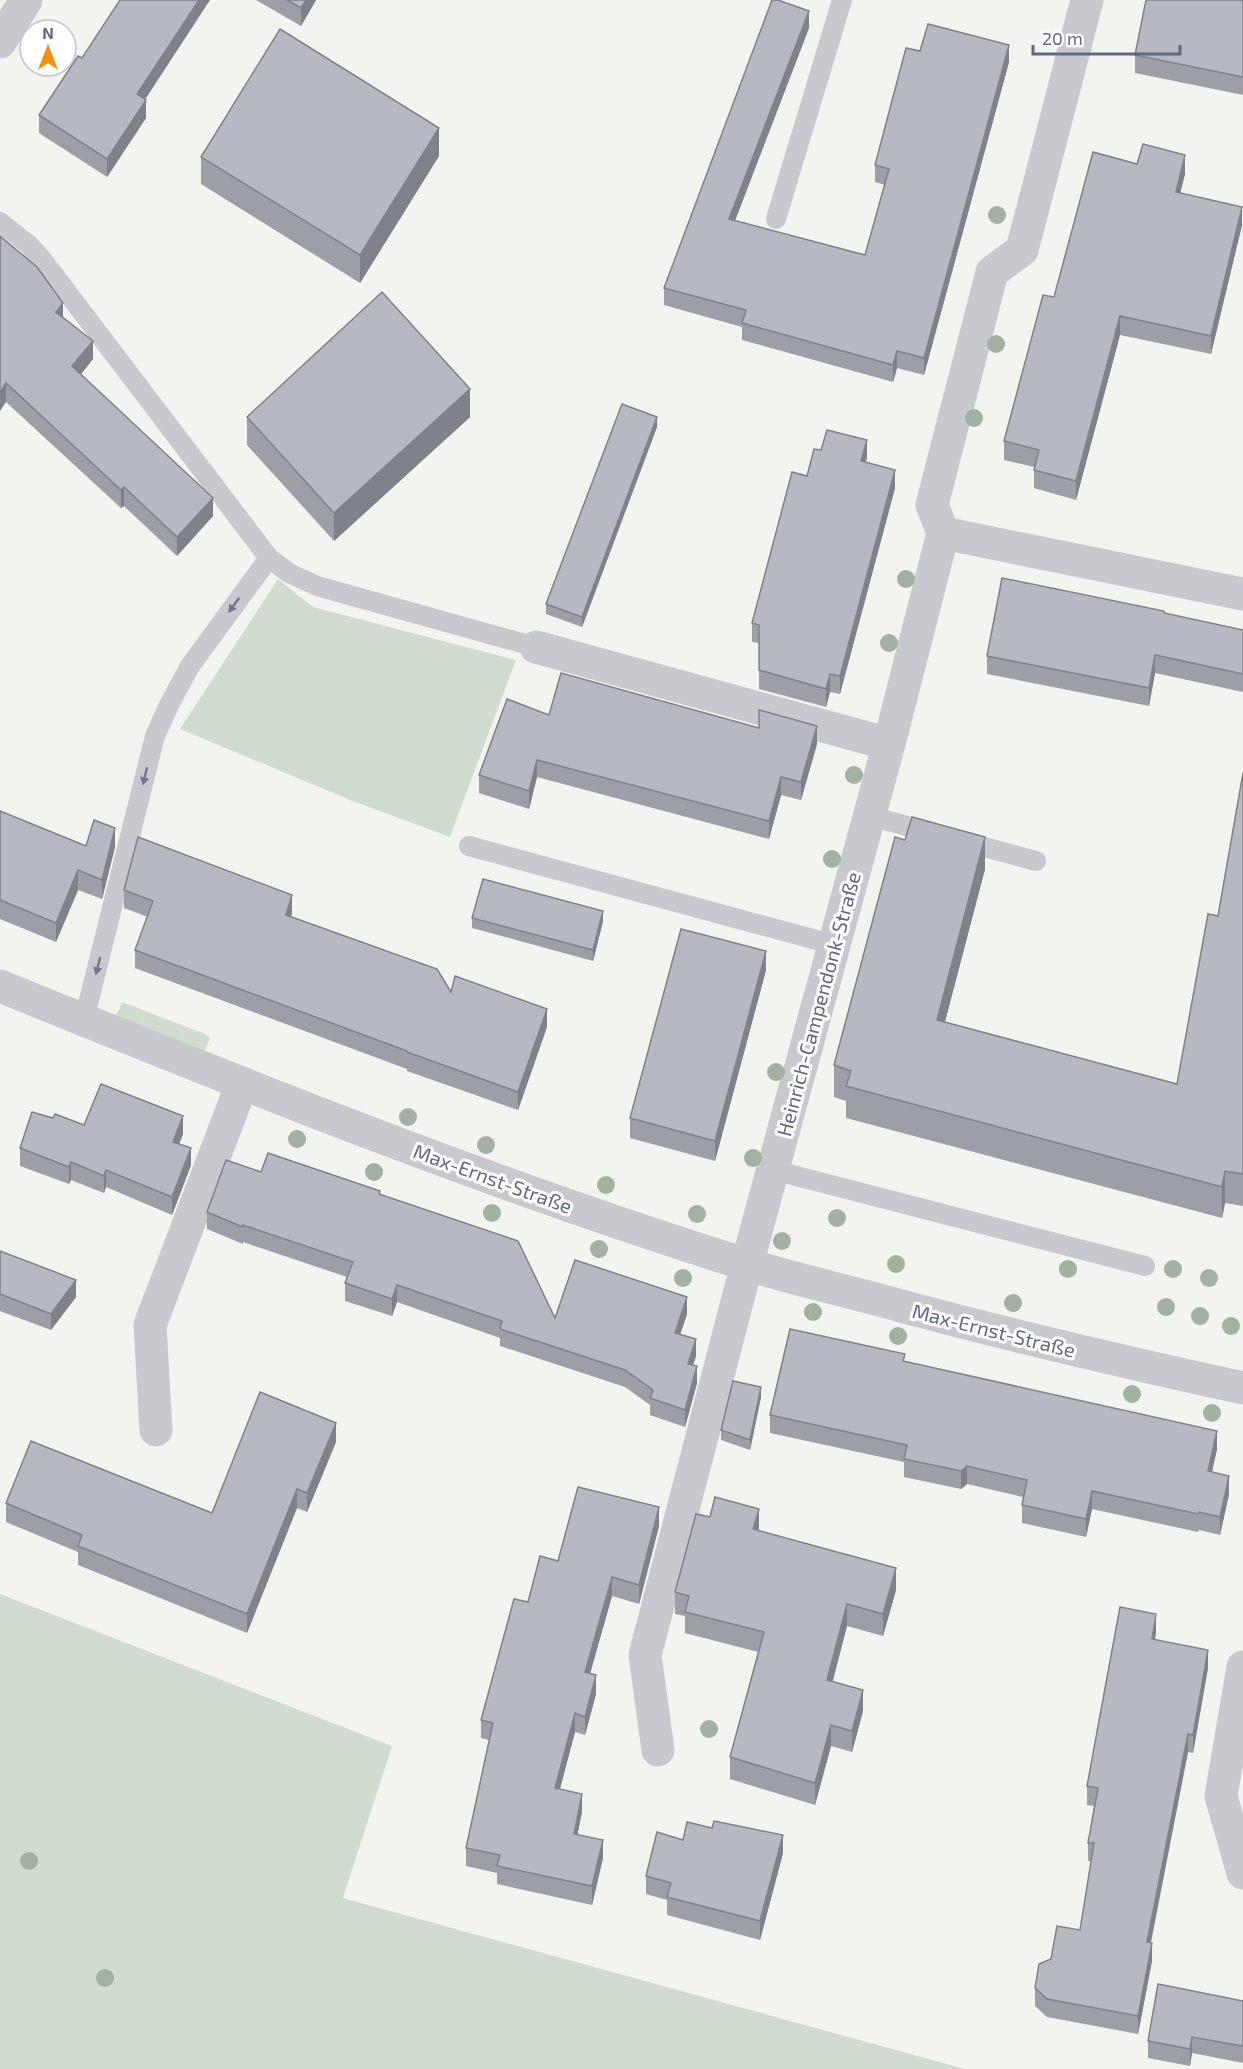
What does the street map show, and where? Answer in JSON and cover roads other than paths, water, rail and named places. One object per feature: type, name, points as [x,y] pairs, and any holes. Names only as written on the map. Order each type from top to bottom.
[{"type":"street","points":[[0,42],[26,0]]},
{"type":"street","points":[[1087,0],[1022,250],[992,272],[932,505],[943,533],[1243,594]]},
{"type":"street","name":"Heinrich-Campendonk-Straße","points":[[747,1264],[870,816],[943,533]]},
{"type":"street","points":[[536,647],[889,744]]},
{"type":"street","name":"Max-Ernst-Straße","points":[[0,986],[242,1084],[488,1178],[747,1264],[1018,1337],[1243,1388]]},
{"type":"street","points":[[156,1430],[150,1325],[242,1084]]},
{"type":"street","points":[[658,1750],[645,1654],[747,1264]]},
{"type":"street","points":[[1243,1667],[1221,1796],[1243,1873]]},
{"type":"lane","points":[[776,219],[842,0]]},
{"type":"lane","points":[[0,222],[29,245],[41,258],[269,558],[289,573],[317,586],[536,647]]},
{"type":"lane","points":[[84,1020],[154,736],[190,666],[269,558]]},
{"type":"lane","points":[[870,816],[1036,861]]},
{"type":"lane","points":[[469,846],[835,945]]},
{"type":"lane","points":[[773,1170],[1145,1266]]}]
